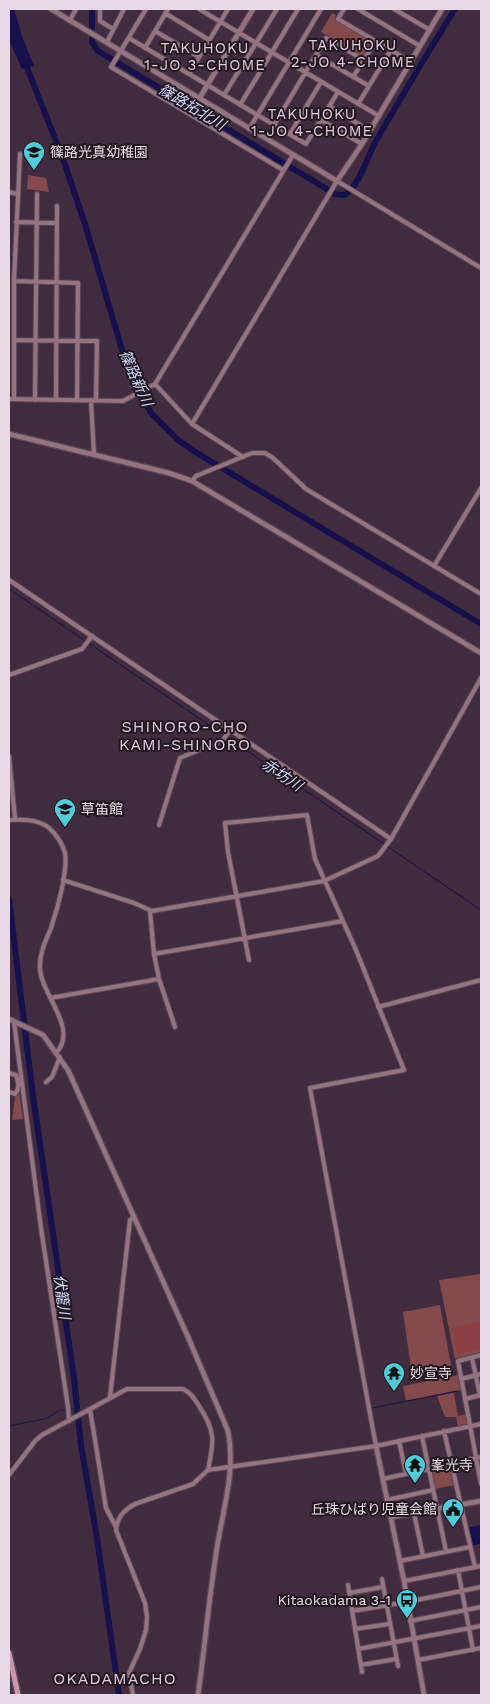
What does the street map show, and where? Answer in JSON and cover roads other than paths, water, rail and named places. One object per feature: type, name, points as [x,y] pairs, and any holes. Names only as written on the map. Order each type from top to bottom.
[{"type":"main road","points":[[9,1653],[18,1695]]},
{"type":"street","points":[[52,9],[481,268]]},
{"type":"street","points":[[70,20],[76,9]]},
{"type":"street","points":[[100,9],[100,21],[113,29]]},
{"type":"street","points":[[107,42],[122,9]]},
{"type":"street","points":[[146,9],[112,67],[284,170]]},
{"type":"street","points":[[199,9],[379,116]]},
{"type":"street","points":[[189,74],[228,9]]},
{"type":"street","points":[[190,113],[253,9]]},
{"type":"street","points":[[224,95],[277,9]]},
{"type":"street","points":[[240,105],[298,9]]},
{"type":"street","points":[[249,129],[321,9]]},
{"type":"street","points":[[344,9],[338,19],[410,62]]},
{"type":"street","points":[[358,9],[420,46]]},
{"type":"street","points":[[394,9],[430,30]]},
{"type":"street","points":[[192,424],[337,181],[379,116],[440,10]]},
{"type":"street","points":[[145,48],[167,11],[209,40]]},
{"type":"street","points":[[155,31],[199,57]]},
{"type":"street","points":[[129,38],[306,144],[338,92]]},
{"type":"street","points":[[274,125],[326,38],[364,60]]},
{"type":"street","points":[[353,77],[376,41]]},
{"type":"street","points":[[358,104],[391,50]]},
{"type":"street","points":[[316,55],[369,86]]},
{"type":"street","points":[[290,134],[321,82]]},
{"type":"street","points":[[329,106],[370,130]]},
{"type":"street","points":[[321,120],[362,144]]},
{"type":"street","points":[[14,399],[14,281],[20,154]]},
{"type":"street","points":[[9,399],[124,400],[153,385],[293,155]]},
{"type":"street","points":[[9,192],[17,194]]},
{"type":"street","points":[[35,400],[37,194]]},
{"type":"street","points":[[56,400],[57,206]]},
{"type":"street","points":[[16,222],[57,223]]},
{"type":"street","points":[[14,281],[78,283],[77,400]]},
{"type":"street","points":[[14,340],[97,341],[94,455]]},
{"type":"street","points":[[153,385],[192,424],[241,458]]},
{"type":"street","points":[[9,434],[169,473],[192,481],[481,653]]},
{"type":"street","points":[[192,481],[198,475],[241,458],[259,452],[265,453],[273,458],[306,489],[481,594]]},
{"type":"street","points":[[434,566],[481,488]]},
{"type":"street","points":[[9,580],[89,640],[229,731],[390,840]]},
{"type":"street","points":[[9,675],[79,651],[89,640]]},
{"type":"street","points":[[63,880],[134,903],[150,911],[324,881],[378,856],[385,849],[481,678]]},
{"type":"street","points":[[159,825],[180,758],[224,739],[229,731]]},
{"type":"street","points":[[9,756],[11,820],[38,822],[52,831],[58,838],[65,854],[63,880],[40,960],[42,978],[64,1032],[60,1049],[56,1052]]},
{"type":"street","points":[[249,960],[228,852],[225,823],[307,815],[315,859],[356,950],[404,1070],[310,1088],[424,1695]]},
{"type":"street","points":[[150,911],[154,954],[159,979],[175,1027]]},
{"type":"street","points":[[154,954],[343,921]]},
{"type":"street","points":[[50,998],[159,979]]},
{"type":"street","points":[[378,1006],[481,980]]},
{"type":"street","points":[[9,1019],[36,1030],[43,1035],[68,1070],[188,1337],[228,1431],[231,1447],[231,1467],[217,1549],[198,1695]]},
{"type":"street","points":[[15,1022],[40,1228],[71,1420]]},
{"type":"street","points":[[46,1082],[52,1077],[60,1058]]},
{"type":"street","points":[[9,1073],[16,1075],[19,1087],[15,1094],[9,1092]]},
{"type":"street","points":[[110,1397],[130,1220],[134,1217]]},
{"type":"street","points":[[481,1355],[458,1361],[470,1425],[479,1458],[481,1484]]},
{"type":"street","points":[[465,1399],[481,1395],[472,1358]]},
{"type":"street","points":[[461,1379],[481,1374]]},
{"type":"street","points":[[9,1475],[35,1441],[42,1435],[127,1389],[183,1389],[189,1392],[208,1419],[212,1432],[213,1445],[208,1470]]},
{"type":"street","points":[[89,1410],[106,1508],[116,1528],[145,1603],[146,1630],[129,1673],[133,1695]]},
{"type":"street","points":[[116,1528],[121,1514],[127,1508],[193,1484],[208,1470],[376,1446],[481,1424]]},
{"type":"street","points":[[444,1431],[475,1567]]},
{"type":"street","points":[[422,1436],[446,1552]]},
{"type":"street","points":[[400,1441],[406,1474]]},
{"type":"street","points":[[383,1479],[479,1458]]},
{"type":"street","points":[[387,1500],[433,1490]]},
{"type":"street","points":[[391,1517],[481,1501]]},
{"type":"street","points":[[414,1513],[423,1556]]},
{"type":"street","points":[[400,1561],[470,1547]]},
{"type":"street","points":[[404,1581],[481,1566]]},
{"type":"street","points":[[458,1570],[473,1650]]},
{"type":"street","points":[[382,1579],[398,1666]]},
{"type":"street","points":[[348,1585],[362,1672]]},
{"type":"street","points":[[350,1593],[383,1587]]},
{"type":"street","points":[[352,1611],[481,1587]]},
{"type":"street","points":[[410,1621],[481,1607]]},
{"type":"street","points":[[355,1629],[389,1624]]},
{"type":"street","points":[[358,1648],[481,1626]]},
{"type":"street","points":[[418,1660],[481,1648]]},
{"type":"street","points":[[361,1665],[396,1659]]},
{"type":"waterway","name":"篠路拓北川","points":[[92,9],[92,42],[98,51],[335,194],[343,195],[354,186],[376,141],[455,9]]},
{"type":"waterway","name":"篠路新川","points":[[24,60],[62,156],[85,224],[122,350],[135,383],[151,413],[178,440],[197,453],[481,624]]},
{"type":"waterway","name":"赤坊川","points":[[9,589],[384,844]]},
{"type":"waterway","name":"赤坊川","points":[[388,847],[481,910]]},
{"type":"waterway","name":"伏籠川","points":[[9,899],[33,1096],[74,1378],[81,1445],[97,1538],[119,1695]]},
{"type":"waterway","points":[[372,1408],[457,1391]]},
{"type":"waterway","name":"伏籠川","points":[[71,1409],[78,1407]]},
{"type":"waterway","points":[[9,1426],[48,1418],[59,1410],[66,1410]]},
{"type":"place","name":"篠路光真幼稚園","points":[[34,171]]},
{"type":"place","name":"草笛館","points":[[65,828]]},
{"type":"place","name":"妙宣寺","points":[[394,1392]]},
{"type":"place","name":"峯光寺","points":[[415,1484]]},
{"type":"place","name":"丘珠ひばり児童会館","points":[[453,1528]]},
{"type":"place","name":"Kitaokadama 3-1","points":[[407,1619]]},
{"type":"district","name":"TAKUHOKU 2-JO 4-CHOME","points":[[353,54]]},
{"type":"district","name":"TAKUHOKU 1-JO 3-CHOME","points":[[205,56]]},
{"type":"district","name":"TAKUHOKU 1-JO 4-CHOME","points":[[312,122]]},
{"type":"district","name":"SHINORO-CHO KAMI-SHINORO","points":[[185,735]]},
{"type":"district","name":"OKADAMACHO","points":[[115,1678]]}]
